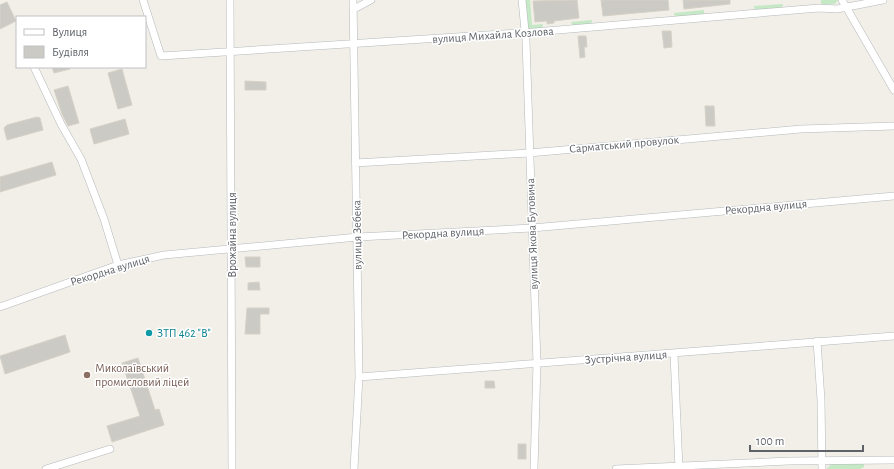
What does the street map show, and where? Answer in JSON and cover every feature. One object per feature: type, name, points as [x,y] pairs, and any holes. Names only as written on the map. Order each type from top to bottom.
[{"type":"street","name":"вулиця Михайла Козлова","points":[[143,0],[161,56],[232,50],[525,33],[846,7],[883,0]]},
{"type":"street","name":"Врожайна вулиця","points":[[230,0],[232,50],[230,466],[232,469]]},
{"type":"street","name":"вулиця Зебека","points":[[353,0],[355,163],[358,236],[359,377],[354,469]]},
{"type":"street","points":[[354,9],[371,0]]},
{"type":"street","name":"вулиця Якова Бутовича","points":[[522,0],[525,33],[537,363],[534,469]]},
{"type":"street","points":[[842,0],[894,90]]},
{"type":"street","points":[[35,68],[81,159],[104,219],[118,265]]},
{"type":"street","name":"Сарматський провулок","points":[[355,163],[529,153],[801,129],[894,126]]},
{"type":"street","name":"Рекордна вулиця","points":[[0,307],[118,265],[164,255],[358,236],[532,228],[894,196]]},
{"type":"street","name":"Зустрічна вулиця","points":[[359,377],[894,336]]},
{"type":"street","points":[[817,341],[823,460],[822,469]]},
{"type":"street","points":[[674,354],[679,468]]},
{"type":"street","points":[[46,469],[110,449]]},
{"type":"street","points":[[616,469],[679,468],[823,460],[894,460]]},
{"type":"green space","points":[[525,0],[530,0],[532,25],[543,24],[542,29],[530,29],[527,26]]},
{"type":"green space","points":[[821,0],[838,0],[835,4],[821,5]]},
{"type":"green space","points":[[783,4],[782,8],[755,11],[754,6]]},
{"type":"green space","points":[[704,10],[704,15],[675,17],[674,13]]},
{"type":"green space","points":[[592,20],[591,25],[573,27],[571,22]]},
{"type":"green space","points":[[864,462],[864,467],[860,469],[826,469],[832,464]]},
{"type":"building","points":[[577,0],[579,18],[554,21],[554,23],[547,24],[547,21],[535,22],[533,1]]},
{"type":"building","points":[[601,0],[668,0],[669,10],[603,16]]},
{"type":"building","points":[[683,0],[730,0],[730,4],[684,9]]},
{"type":"building","points":[[7,2],[16,21],[0,29],[0,5]]},
{"type":"building","points":[[662,31],[671,31],[672,47],[664,48]]},
{"type":"building","points":[[578,36],[586,36],[587,47],[584,47],[585,57],[580,58]]},
{"type":"building","points":[[52,68],[70,68],[70,69],[54,73]]},
{"type":"building","points":[[122,69],[132,105],[118,109],[108,73]]},
{"type":"building","points":[[245,81],[266,82],[266,90],[245,90]]},
{"type":"building","points":[[68,86],[79,123],[68,126],[62,114],[54,90]]},
{"type":"building","points":[[705,106],[714,106],[715,126],[706,126]]},
{"type":"building","points":[[37,117],[40,118],[43,130],[7,140],[4,128],[7,125]]},
{"type":"building","points":[[125,119],[129,134],[94,144],[90,129]]},
{"type":"building","points":[[52,162],[56,175],[0,192],[0,177]]},
{"type":"building","points":[[245,257],[260,257],[260,267],[246,267]]},
{"type":"building","points":[[259,282],[260,290],[248,290],[248,283]]},
{"type":"building","points":[[247,308],[269,308],[269,314],[260,314],[260,334],[245,334]]},
{"type":"building","name":"ЗТП 462 \"В\"","points":[[152,329],[153,335],[147,337],[145,331]]},
{"type":"building","points":[[65,335],[70,352],[5,374],[0,356]]},
{"type":"building","points":[[138,358],[155,410],[159,409],[164,425],[112,442],[107,426],[140,416],[122,363]]},
{"type":"building","points":[[485,381],[494,381],[495,388],[485,388]]},
{"type":"building","points":[[518,444],[526,444],[526,459],[518,459]]},
{"type":"place","name":"ЗТП 462 \"В\"","points":[[149,333]]},
{"type":"place","name":"Миколаївський промисловий ліцей","points":[[87,375]]}]
